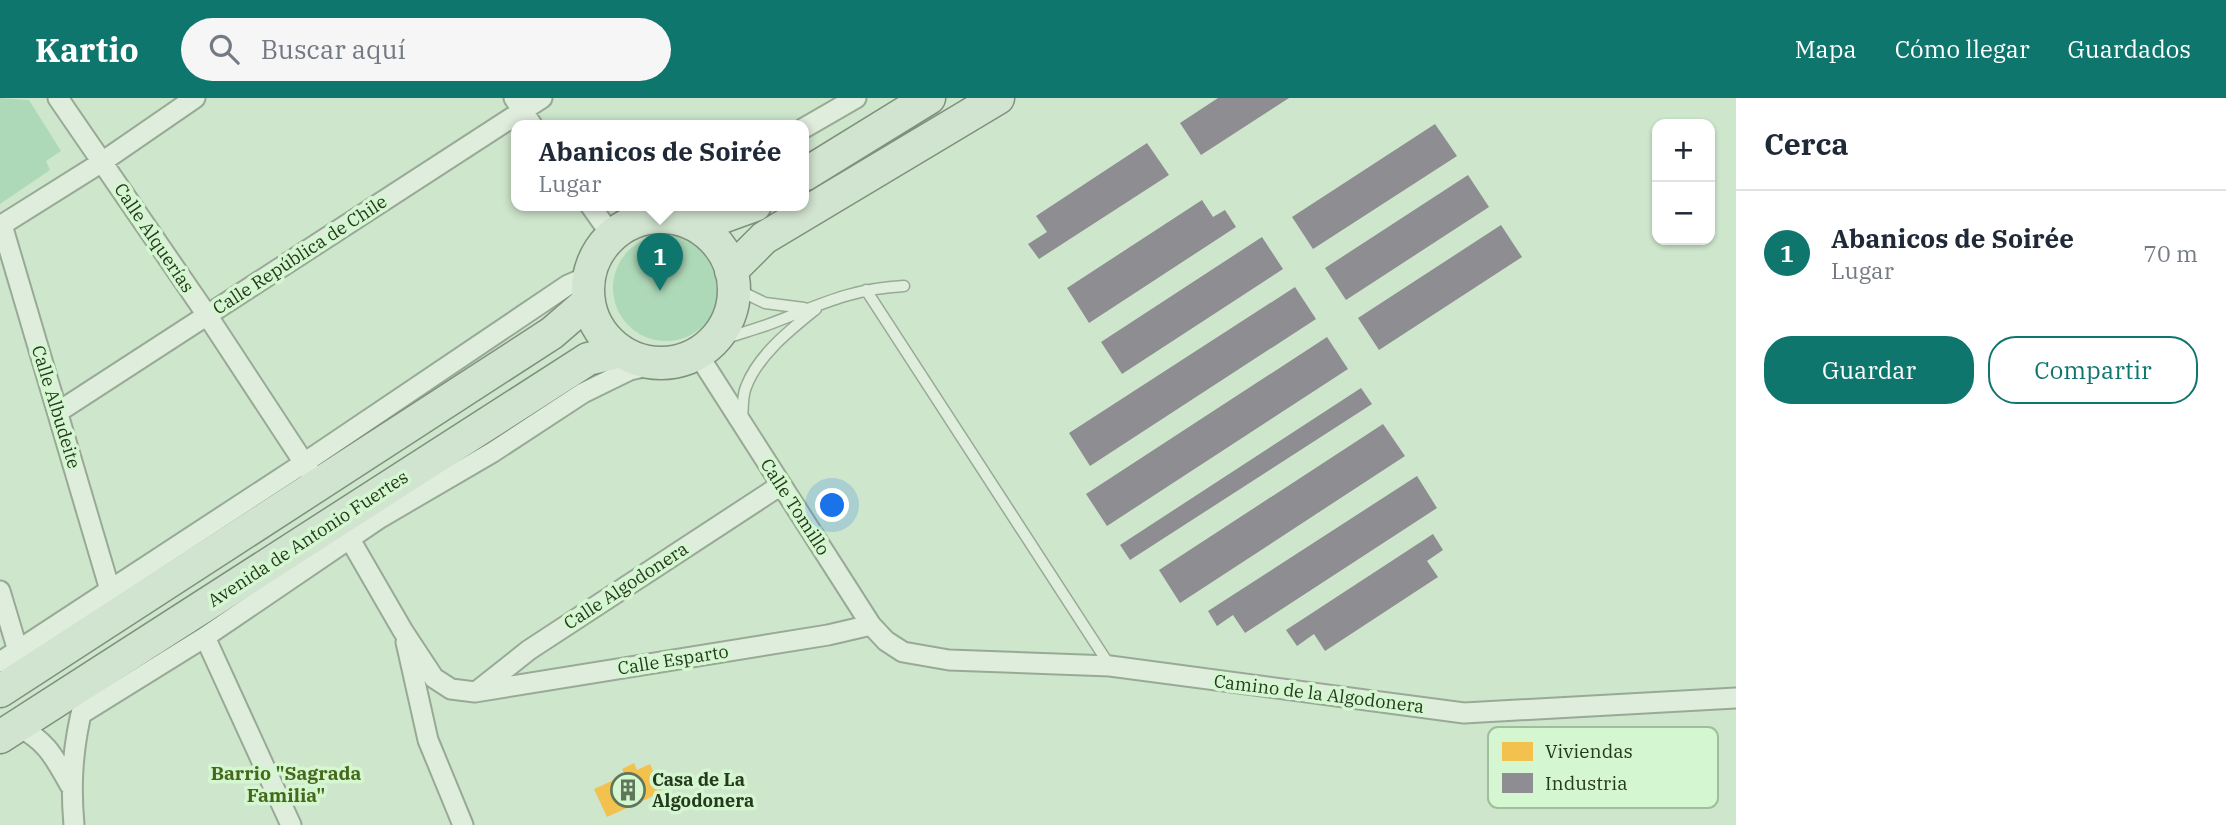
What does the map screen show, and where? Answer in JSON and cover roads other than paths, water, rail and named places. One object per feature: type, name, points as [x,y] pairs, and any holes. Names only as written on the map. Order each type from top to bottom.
[{"type":"main road","points":[[809,171],[929,98]]},
{"type":"main road","points":[[732,280],[764,238],[998,98]]},
{"type":"main road","points":[[678,216],[719,245],[732,280],[732,305],[727,321],[706,347],[680,360],[662,363],[648,361],[621,351],[600,329],[592,316],[589,288],[597,254],[612,236],[642,219],[713,211]]},
{"type":"main road","points":[[0,691],[311,473],[552,333],[589,288]]},
{"type":"main road","name":"Avenida de Antonio Fuertes","points":[[8,732],[89,680],[344,529],[588,359],[621,351]]},
{"type":"street","name":"Calle Alquerías","points":[[58,98],[207,315],[311,473]]},
{"type":"street","points":[[1,225],[102,162],[195,98]]},
{"type":"street","name":"Calle República de Chile","points":[[58,412],[542,98]]},
{"type":"street","points":[[809,125],[856,98]]},
{"type":"street","points":[[594,211],[612,236]]},
{"type":"street","name":"Calle Albudeite","points":[[1,225],[110,590]]},
{"type":"street","name":"Calle Tomillo","points":[[706,347],[742,424],[871,625],[886,641],[903,652]]},
{"type":"street","name":"Avenida de Antonio Fuertes","points":[[81,714],[205,637],[344,529],[380,518],[493,452],[583,393],[630,370],[662,363]]},
{"type":"street","points":[[0,662],[110,590],[311,473]]},
{"type":"street","name":"Calle Algodonera","points":[[475,692],[529,650],[781,485]]},
{"type":"street","points":[[344,529],[403,631],[434,678],[451,689],[475,692]]},
{"type":"street","points":[[0,591],[18,651]]},
{"type":"street","name":"Calle Esparto","points":[[475,692],[814,638],[871,625]]},
{"type":"street","points":[[403,631],[428,740],[463,825]]},
{"type":"street","points":[[205,637],[291,825]]},
{"type":"street","name":"Camino de la Algodonera","points":[[903,652],[949,660],[1110,666],[1464,713],[1736,698]]},
{"type":"street","points":[[74,825],[72,754],[89,680]]},
{"type":"street","points":[[8,732],[36,736],[51,751],[71,786]]},
{"type":"lane","points":[[732,280],[765,303],[808,308]]},
{"type":"lane","points":[[706,347],[827,300],[880,287],[904,286]]},
{"type":"lane","points":[[866,290],[1110,666]]},
{"type":"lane","points":[[742,424],[745,388],[763,357],[792,328],[827,300]]},
{"type":"place","name":"Abanicos de Soirée","points":[[660,291]]},
{"type":"place","name":"Casa de La Algodonera","points":[[628,790]]},
{"type":"district","name":"Barrio \"Sagrada Familia\"","points":[[286,784]]}]
